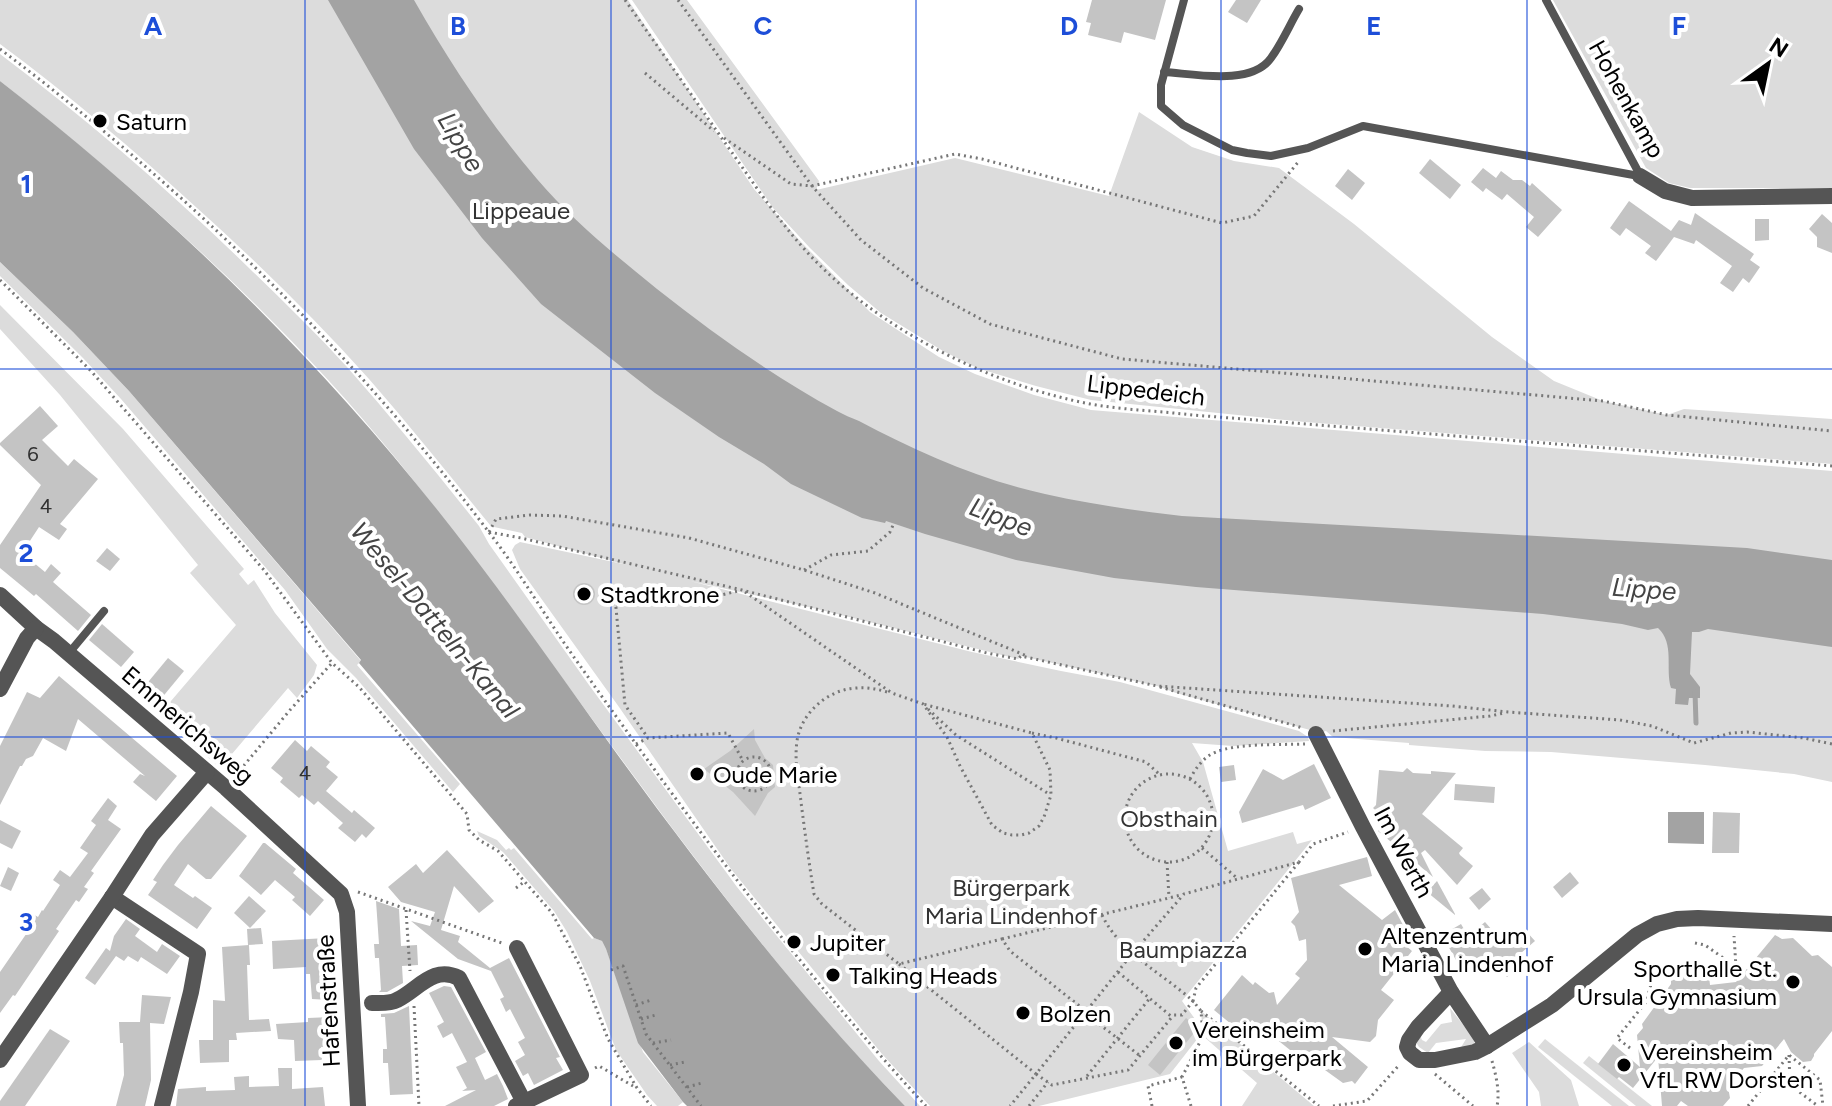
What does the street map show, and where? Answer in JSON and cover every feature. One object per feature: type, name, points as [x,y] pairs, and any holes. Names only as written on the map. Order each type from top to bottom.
[{"type":"street","name":"Hohenkamp","points":[[1640,176],[1665,191],[1692,198],[1832,196]]},
{"type":"street","name":"Emmerichsweg","points":[[0,595],[226,788],[341,894]]},
{"type":"street","points":[[0,689],[27,638],[36,628]]},
{"type":"street","name":"Im Werth","points":[[1318,738],[1451,992],[1487,1046]]},
{"type":"street","points":[[0,1060],[152,835],[207,772]]},
{"type":"street","name":"Hafenstraße","points":[[341,894],[347,912],[358,1106]]},
{"type":"street","points":[[112,897],[198,954],[162,1106]]},
{"type":"street","points":[[1451,992],[1411,1036],[1407,1047],[1419,1060],[1475,1052],[1487,1046],[1552,1005],[1627,943],[1657,924],[1677,919],[1832,924]]},
{"type":"street","points":[[517,948],[581,1075]]},
{"type":"street","name":"Hafenstraße","points":[[372,1003],[395,1002],[439,973],[449,973],[459,978],[520,1104],[581,1075]]},
{"type":"lane","points":[[1184,0],[1161,85],[1161,106],[1183,125],[1232,150],[1271,156],[1308,148],[1363,126],[1640,176]]},
{"type":"lane","name":"Hohenkamp","points":[[1546,0],[1640,176]]},
{"type":"lane","points":[[1164,72],[1234,76],[1252,71],[1270,59],[1299,9]]},
{"type":"lane","points":[[69,654],[104,611]]},
{"type":"lane","points":[[353,1005],[372,1003]]},
{"type":"path","name":"Lippedeich","points":[[625,0],[772,209],[807,252],[844,287],[880,314],[941,353],[977,370],[1091,404],[1193,415],[1832,466]]},
{"type":"path","points":[[678,0],[812,186],[861,240],[923,288],[990,324],[1122,359],[1603,401],[1667,415],[1832,431]]},
{"type":"path","points":[[0,49],[59,94],[164,183],[308,321],[407,428],[489,532],[573,656],[725,866],[878,1055],[926,1106]]},
{"type":"path","points":[[645,73],[720,136],[791,184],[812,186],[955,154],[1222,223],[1254,216],[1308,148]]},
{"type":"path","points":[[0,280],[91,371],[207,504],[264,570],[332,663],[359,687],[467,814],[469,830],[498,851],[552,913],[564,932],[608,1039],[651,1106]]},
{"type":"path","points":[[489,532],[496,519],[530,515],[562,516],[689,538],[875,593],[1034,659]]},
{"type":"path","points":[[804,570],[831,555],[868,551],[890,532],[894,523]]},
{"type":"path","points":[[489,532],[742,590],[987,653],[1018,659],[1021,656],[1157,686],[1310,730],[1318,738]]},
{"type":"path","points":[[648,738],[625,705],[615,605],[713,597],[742,590],[892,693]]},
{"type":"path","points":[[226,788],[332,663]]},
{"type":"path","points":[[1157,686],[1620,720],[1652,726],[1694,743],[1747,732],[1832,744]]},
{"type":"path","points":[[1159,774],[1146,762],[873,688],[840,691],[825,699],[806,717],[797,738],[796,759],[814,894],[822,904],[1036,1074],[1052,1085],[1128,1070],[1171,1015]]},
{"type":"path","points":[[923,704],[947,737],[992,825],[1003,833],[1021,835],[1039,826],[1051,795],[1050,770],[1032,733]]},
{"type":"path","points":[[923,704],[956,735],[1051,795]]},
{"type":"path","points":[[1190,779],[1199,764],[1214,752],[1318,738],[1326,731],[1508,712]]},
{"type":"path","points":[[636,744],[648,738],[728,733],[743,761]]},
{"type":"path","points":[[759,758],[766,762],[771,776],[768,784],[754,791],[746,789],[737,775],[743,761],[759,758]]},
{"type":"path","points":[[1169,773],[1190,779],[1205,793],[1213,811],[1211,831],[1201,848],[1186,859],[1167,862],[1148,857],[1134,845],[1125,828],[1128,800],[1133,791],[1140,783],[1159,774],[1169,773]]},
{"type":"path","points":[[1118,972],[1171,1015],[1182,1015],[1193,1001],[1196,988],[1313,844],[1363,827]]},
{"type":"path","points":[[1201,848],[1238,879]]},
{"type":"path","points":[[1167,862],[1169,898]]},
{"type":"path","points":[[899,964],[1169,898],[1299,862]]},
{"type":"path","points":[[1255,869],[1257,874]]},
{"type":"path","points":[[516,888],[524,882]]},
{"type":"path","points":[[341,894],[357,892],[517,948]]},
{"type":"path","points":[[1010,1106],[1184,894]]},
{"type":"path","points":[[1101,914],[1124,947],[1319,1106]]},
{"type":"path","points":[[1695,943],[1705,945],[1736,967],[1733,919]]},
{"type":"path","points":[[1002,939],[1010,951],[1141,1056]]},
{"type":"path","points":[[611,970],[623,966],[646,1034],[701,1106]]},
{"type":"path","points":[[1630,1048],[1617,1038],[1646,1002],[1652,981]]},
{"type":"path","points":[[1086,1077],[1150,998]]},
{"type":"path","points":[[636,1005],[651,1000]]},
{"type":"path","points":[[1191,1106],[1182,1077],[1203,1036],[1201,1011]]},
{"type":"path","points":[[641,1019],[656,1015]]},
{"type":"path","points":[[653,1043],[671,1040]]},
{"type":"path","points":[[1487,1046],[1496,1072],[1497,1106]]},
{"type":"path","points":[[1333,1106],[1367,1101],[1410,1053]]},
{"type":"path","points":[[1748,1106],[1789,1055]]},
{"type":"path","points":[[1789,1055],[1820,1080],[1820,1106]]},
{"type":"path","points":[[1789,1055],[1790,1085],[1820,1106]]},
{"type":"path","points":[[670,1065],[685,1062]]},
{"type":"path","points":[[581,1075],[599,1066],[637,1088]]},
{"type":"path","points":[[1434,1073],[1473,1106]]},
{"type":"path","points":[[1152,1106],[1148,1086],[1182,1077]]},
{"type":"path","points":[[1029,1106],[1048,1082]]},
{"type":"path","points":[[687,1087],[702,1083]]},
{"type":"green space","name":"Lippeaue","points":[[0,0],[628,0],[754,189],[801,242],[870,312],[939,357],[975,374],[1034,395],[1091,410],[1832,471],[1832,782],[1794,774],[1705,765],[1551,752],[1485,751],[1333,737],[1326,731],[1316,734],[1157,686],[1021,656],[1018,659],[690,581],[972,652],[1120,682],[1299,731],[1308,737],[1309,741],[1233,746],[1192,743],[1203,762],[1228,851],[1293,832],[1297,844],[1312,840],[1182,1001],[1200,1026],[1198,1038],[1170,1074],[1039,1106],[930,1106],[882,1054],[731,869],[520,569],[512,550],[520,542],[623,564],[490,525],[369,379],[285,291],[125,144],[0,44]]},
{"type":"green space","points":[[632,0],[687,0],[819,181],[816,190],[955,158],[1109,196],[1139,112],[1192,147],[1234,161],[1279,168],[1354,224],[1492,337],[1554,381],[1603,401],[1667,415],[1684,409],[1832,419],[1832,464],[1305,422],[1091,400],[977,368],[881,313],[810,248],[773,208]]},
{"type":"green space","points":[[1553,0],[1832,0],[1832,188],[1690,188],[1669,183],[1646,168]]},
{"type":"green space","points":[[0,54],[97,130],[189,211],[299,317],[364,387],[479,526],[589,685],[737,887],[879,1061],[920,1106],[905,1106],[835,1031],[769,952],[644,790],[461,542],[354,408],[210,260],[107,168],[0,81]]},
{"type":"green space","points":[[0,262],[129,391],[361,661],[357,665],[460,784],[453,792],[356,678],[327,649],[285,590],[121,399],[0,276]]},
{"type":"green space","points":[[0,305],[123,429],[244,569],[239,574],[248,585],[254,580],[275,613],[317,665],[314,675],[297,698],[288,688],[220,768],[159,715],[236,625],[190,573],[198,565],[60,395],[0,329]]},
{"type":"green space","points":[[477,831],[497,840],[506,850],[514,848],[592,939],[602,941],[643,1052],[683,1102],[678,1106],[657,1106],[647,1095],[616,1050],[590,981],[554,911],[503,852],[479,836]]},
{"type":"green space","points":[[1450,1008],[1475,1040],[1473,1048],[1460,1049],[1466,1039],[1436,1043],[1428,1053],[1414,1039],[1419,1033],[1426,1042],[1441,1024],[1452,1022]]},
{"type":"green space","points":[[1201,1011],[1314,1106],[1242,1106],[1257,1083],[1203,1036]]},
{"type":"green space","points":[[1545,1039],[1629,1106],[1612,1106],[1538,1047]]},
{"type":"green space","points":[[1529,1042],[1571,1080],[1579,1106],[1541,1106],[1539,1092],[1512,1053]]},
{"type":"green space","points":[[1589,1056],[1652,1106],[1636,1106],[1583,1063]]},
{"type":"water","name":"Lippe","points":[[328,0],[414,0],[456,70],[503,137],[551,194],[595,237],[679,306],[767,369],[840,412],[927,454],[973,473],[1062,498],[1182,516],[1747,548],[1832,560],[1832,647],[1708,629],[1692,632],[1690,674],[1700,687],[1700,698],[1689,698],[1688,705],[1675,704],[1676,689],[1671,688],[1669,680],[1666,641],[1658,628],[1648,630],[1543,614],[1114,578],[1016,560],[886,521],[862,518],[791,484],[719,437],[655,393],[541,304],[482,238],[414,149]]},
{"type":"water","name":"Wesel-Datteln-Kanal","points":[[0,81],[184,237],[351,407],[475,558],[719,890],[828,1022],[905,1106],[687,1106],[683,1102],[638,1043],[602,941],[594,938],[359,663],[361,660],[129,391],[0,262]]},
{"type":"water","points":[[1668,812],[1704,812],[1704,844],[1668,843]]},
{"type":"building","points":[[1092,0],[1166,0],[1155,40],[1124,32],[1121,43],[1088,35],[1091,23],[1086,22]]},
{"type":"building","points":[[1236,0],[1261,0],[1247,23],[1228,12]]},
{"type":"building","points":[[1430,159],[1461,185],[1450,199],[1419,173]]},
{"type":"building","points":[[1483,168],[1496,178],[1501,171],[1513,180],[1522,180],[1530,186],[1532,183],[1562,210],[1538,237],[1526,227],[1534,217],[1507,194],[1502,200],[1486,188],[1483,192],[1471,182]]},
{"type":"building","points":[[1348,169],[1365,183],[1352,200],[1335,186]]},
{"type":"building","points":[[1629,201],[1671,231],[1679,220],[1691,225],[1695,213],[1754,254],[1750,260],[1760,267],[1749,283],[1743,278],[1733,292],[1720,283],[1732,266],[1696,240],[1694,244],[1674,237],[1656,261],[1645,253],[1651,246],[1626,228],[1620,236],[1610,228]]},
{"type":"building","points":[[1822,214],[1832,223],[1832,253],[1817,247],[1817,237],[1809,229]]},
{"type":"building","points":[[1755,219],[1769,219],[1769,240],[1755,241]]},
{"type":"building","points":[[40,406],[58,426],[42,440],[68,466],[74,459],[98,479],[60,524],[67,529],[59,540],[39,527],[22,553],[45,572],[51,564],[61,573],[53,582],[91,615],[78,631],[0,568],[0,545],[41,485],[0,443]]},
{"type":"building","points":[[107,548],[120,559],[110,571],[96,561]]},
{"type":"building","points":[[580,583],[588,583],[595,594],[588,605],[580,605],[573,598],[573,590]]},
{"type":"building","points":[[102,624],[134,652],[121,667],[89,640]]},
{"type":"building","points":[[168,658],[184,671],[160,700],[144,687]]},
{"type":"building","points":[[59,676],[177,776],[156,801],[133,782],[140,774],[145,776],[78,719],[66,751],[43,738],[33,756],[20,766],[0,805],[0,746],[27,692],[40,698]]},
{"type":"building","points":[[754,729],[755,740],[765,758],[773,765],[775,787],[755,816],[733,792],[704,769]]},
{"type":"building","points":[[295,740],[307,751],[311,746],[330,762],[326,767],[338,777],[326,791],[375,828],[366,838],[362,834],[355,842],[338,828],[343,823],[318,801],[314,805],[302,795],[299,798],[280,782],[283,778],[271,768]]},
{"type":"building","points":[[1314,764],[1331,798],[1305,810],[1303,805],[1242,823],[1239,812],[1263,769],[1283,780]]},
{"type":"building","points":[[1234,765],[1236,780],[1221,782],[1219,767]]},
{"type":"building","points":[[1407,768],[1413,773],[1456,773],[1422,814],[1463,848],[1460,855],[1473,866],[1457,885],[1425,850],[1421,853],[1433,877],[1378,831],[1383,824],[1378,821],[1382,816],[1373,808],[1376,805],[1379,770],[1403,772]]},
{"type":"building","points":[[1455,784],[1495,787],[1494,803],[1454,800]]},
{"type":"building","points":[[108,798],[117,806],[108,820],[121,829],[91,871],[94,873],[84,887],[88,889],[79,902],[76,900],[56,929],[59,931],[0,1013],[0,972],[31,927],[26,924],[33,914],[38,917],[60,885],[53,880],[60,870],[70,877],[88,853],[80,848],[96,825],[91,821]]},
{"type":"building","points":[[211,806],[247,836],[211,879],[206,879],[188,864],[174,885],[212,908],[197,929],[148,895],[163,865]]},
{"type":"building","points":[[1713,812],[1740,813],[1739,853],[1712,853]]},
{"type":"building","points":[[0,820],[21,831],[12,849],[0,843]]},
{"type":"building","points":[[263,843],[296,869],[293,873],[324,900],[310,916],[292,900],[295,897],[275,880],[261,895],[239,876]]},
{"type":"building","points":[[447,850],[494,901],[479,913],[454,886],[441,930],[460,936],[458,942],[490,968],[509,958],[560,1057],[556,1058],[563,1070],[534,1085],[528,1073],[523,1076],[515,1061],[525,1055],[518,1042],[525,1038],[510,1009],[506,1012],[500,999],[504,997],[491,971],[458,959],[411,921],[430,926],[435,912],[401,902],[388,887],[416,864],[423,873]]},
{"type":"building","name":"Altenzentrum Maria Lindenhof","points":[[1367,857],[1372,876],[1339,885],[1382,920],[1395,910],[1410,938],[1405,945],[1412,951],[1381,990],[1394,1000],[1378,1020],[1376,1036],[1370,1042],[1332,1037],[1368,1067],[1355,1084],[1352,1081],[1343,1083],[1300,1052],[1295,1054],[1252,1020],[1242,1033],[1214,1010],[1242,975],[1253,985],[1255,982],[1269,993],[1274,992],[1277,1005],[1300,978],[1295,974],[1307,960],[1306,939],[1299,941],[1291,922],[1299,912],[1291,878]]},
{"type":"building","points":[[8,867],[19,873],[11,891],[0,886]]},
{"type":"building","points":[[1570,872],[1579,883],[1562,898],[1553,887]]},
{"type":"building","points":[[1437,881],[1455,914],[1455,915],[1427,892]]},
{"type":"building","points":[[1482,888],[1491,899],[1479,910],[1469,898]]},
{"type":"building","points":[[249,896],[266,911],[250,928],[234,913]]},
{"type":"building","points":[[376,901],[399,909],[401,946],[417,945],[418,965],[402,966],[403,983],[387,992],[379,992],[379,958],[375,958],[374,944],[379,944]]},
{"type":"building","points":[[126,919],[140,929],[135,936],[157,952],[162,944],[180,956],[167,974],[141,957],[138,962],[128,956],[124,961],[116,956],[95,985],[85,978],[106,948],[110,951],[114,936]]},
{"type":"building","points":[[1485,922],[1507,947],[1526,931],[1535,941],[1521,953],[1525,957],[1522,959],[1524,962],[1507,977],[1489,957],[1462,971],[1442,935],[1461,924],[1468,936]]},
{"type":"building","points":[[261,928],[263,944],[248,945],[247,929]]},
{"type":"building","points":[[1775,935],[1782,939],[1793,938],[1812,956],[1818,955],[1832,967],[1832,1031],[1811,1061],[1803,1062],[1791,1052],[1784,1039],[1762,1066],[1744,1068],[1728,1087],[1730,1098],[1723,1106],[1688,1106],[1681,1101],[1677,1106],[1662,1106],[1658,1057],[1633,1088],[1598,1064],[1613,1044],[1640,1067],[1637,1035],[1676,973],[1684,972],[1689,965],[1702,964],[1708,968],[1710,985],[1736,982]]},
{"type":"building","points":[[327,938],[330,1000],[312,999],[310,974],[306,974],[306,967],[273,969],[272,941]]},
{"type":"building","points":[[249,945],[249,1020],[269,1019],[271,1031],[236,1033],[237,1040],[229,1040],[229,1062],[200,1063],[199,1040],[213,1040],[213,1000],[225,1001],[222,947]]},
{"type":"building","points":[[444,986],[451,987],[486,1052],[475,1058],[485,1080],[497,1074],[503,1086],[508,1099],[494,1106],[445,1106],[476,1090],[462,1091],[467,1088],[456,1067],[467,1062],[452,1033],[443,1038],[437,1026],[444,1022],[429,993]]},
{"type":"building","points":[[142,995],[171,997],[164,1024],[150,1023],[151,1080],[145,1106],[116,1106],[124,1075],[119,1022],[140,1022]]},
{"type":"building","points":[[409,1006],[413,1094],[390,1095],[388,1063],[383,1063],[383,1049],[387,1049],[385,1017],[381,1014],[394,1013]]},
{"type":"building","points":[[331,1017],[333,1046],[321,1047],[322,1060],[295,1061],[294,1040],[278,1039],[276,1024]]},
{"type":"building","points":[[1186,1018],[1198,1028],[1160,1075],[1148,1065]]},
{"type":"building","points":[[50,1029],[70,1041],[25,1106],[0,1106],[0,1101]]},
{"type":"building","points":[[278,1068],[292,1068],[292,1089],[323,1087],[325,1106],[176,1106],[178,1089],[206,1087],[206,1091],[235,1090],[234,1077],[249,1076],[249,1087],[279,1086]]},
{"type":"waterway","points":[[1695,692],[1696,723]]},
{"type":"place","name":"Saturn","points":[[100,121]]},
{"type":"place","name":"Stadtkrone","points":[[584,594]]},
{"type":"place","name":"Oude Marie","points":[[697,774]]},
{"type":"place","name":"Jupiter","points":[[794,942]]},
{"type":"place","name":"Altenzentrum Maria Lindenhof","points":[[1365,949]]},
{"type":"place","name":"Talking Heads","points":[[833,975]]},
{"type":"place","name":"Sporthalle St. Ursula Gymnasium","points":[[1793,982]]},
{"type":"place","name":"Bolzen","points":[[1023,1013]]},
{"type":"place","name":"Vereinsheim im Bürgerpark","points":[[1176,1043]]},
{"type":"place","name":"Vereinsheim VfL RW Dorsten","points":[[1624,1065]]},
{"type":"park label","name":"Obsthain","points":[[1169,818]]},
{"type":"park label","name":"Bürgerpark Maria Lindenhof","points":[[1011,901]]},
{"type":"park label","name":"Baumpiazza","points":[[1183,949]]}]
